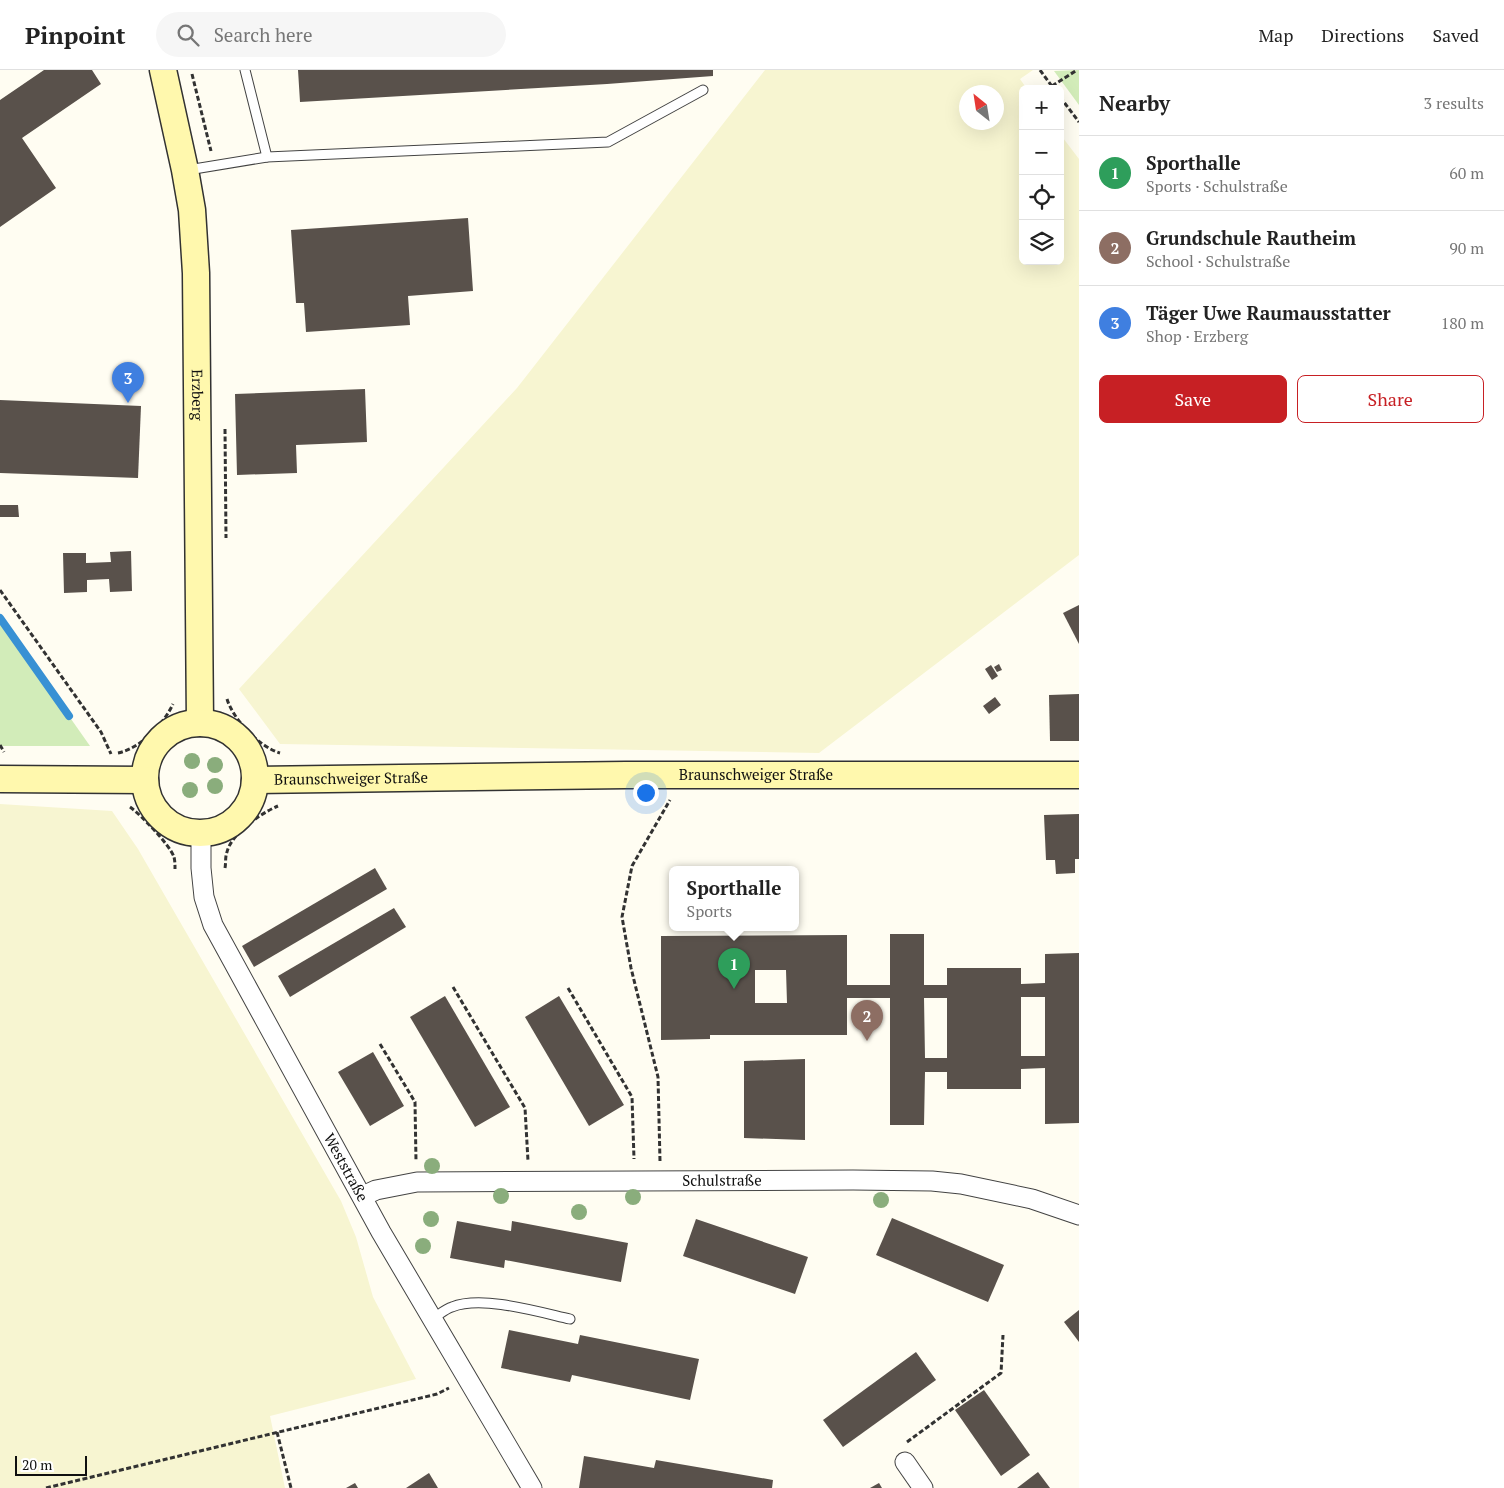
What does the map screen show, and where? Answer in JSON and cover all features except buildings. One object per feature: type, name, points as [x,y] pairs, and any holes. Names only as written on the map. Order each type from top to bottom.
[{"type":"street","name":"Erzberg","points":[[163,70],[185,170],[194,226],[200,723]]},
{"type":"street","name":"Braunschweiger Straße","points":[[200,723],[222,727],[240,740],[251,758],[255,780],[250,800],[238,817],[221,828],[201,832],[180,829],[162,818],[150,800],[145,780],[148,758],[160,740],[178,727],[200,723]]},
{"type":"street","name":"Braunschweiger Straße","points":[[255,780],[684,775],[1079,775]]},
{"type":"street","points":[[0,779],[145,780]]},
{"type":"street","name":"Weststraße","points":[[201,832],[201,868],[204,897],[213,925],[381,1232],[532,1488]]},
{"type":"street","name":"Schulstraße","points":[[363,1196],[376,1190],[417,1182],[634,1180],[932,1181],[961,1184],[1032,1199],[1079,1215]]},
{"type":"street","points":[[905,1462],[922,1488]]},
{"type":"lane","points":[[245,70],[267,158]]},
{"type":"lane","points":[[185,170],[267,158],[608,142],[703,90]]},
{"type":"lane","points":[[432,1319],[452,1306],[470,1303],[498,1304],[570,1319]]},
{"type":"path","points":[[1040,70],[1051,85]]},
{"type":"path","points":[[1057,85],[1077,70]]},
{"type":"path","points":[[1064,102],[1079,122]]},
{"type":"path","points":[[0,590],[101,732],[111,754],[124,752],[138,745],[167,716],[173,704],[174,696]]},
{"type":"path","points":[[225,693],[231,710],[254,736],[267,748],[284,754]]},
{"type":"path","points":[[0,745],[4,752]]},
{"type":"path","points":[[660,1180],[658,1077],[631,968],[622,917],[632,866],[684,775]]},
{"type":"path","points":[[225,868],[227,851],[233,839],[269,810],[285,804]]},
{"type":"path","points":[[124,806],[132,807],[171,850],[175,869]]},
{"type":"path","points":[[453,988],[525,1108],[530,1182]]},
{"type":"path","points":[[568,988],[632,1097],[634,1180]]},
{"type":"path","points":[[380,1044],[415,1102],[417,1182]]},
{"type":"path","points":[[905,1462],[907,1442],[1001,1373],[1003,1335]]},
{"type":"path","points":[[46,1488],[437,1394],[467,1378]]},
{"type":"path","points":[[277,1432],[291,1488]]},
{"type":"shaded area","points":[[765,70],[1033,70],[1020,79],[1024,85],[1019,85],[1019,265],[1064,265],[1064,139],[1079,159],[1079,555],[819,753],[280,744],[239,689],[517,388]]},
{"type":"shaded area","points":[[0,804],[112,811],[138,849],[341,1201],[356,1237],[373,1297],[416,1379],[270,1416],[285,1488],[0,1488]]},
{"type":"green space","points":[[1079,70],[1079,105],[1054,71]]},
{"type":"green space","points":[[0,618],[90,746],[0,746]]},
{"type":"waterway","points":[[0,618],[69,716]]},
{"type":"place","name":"Täger Uwe Raumausstatter","points":[[128,403]]},
{"type":"place","name":"Sporthalle","points":[[734,989]]},
{"type":"place","name":"Grundschule Rautheim","points":[[867,1041]]}]
